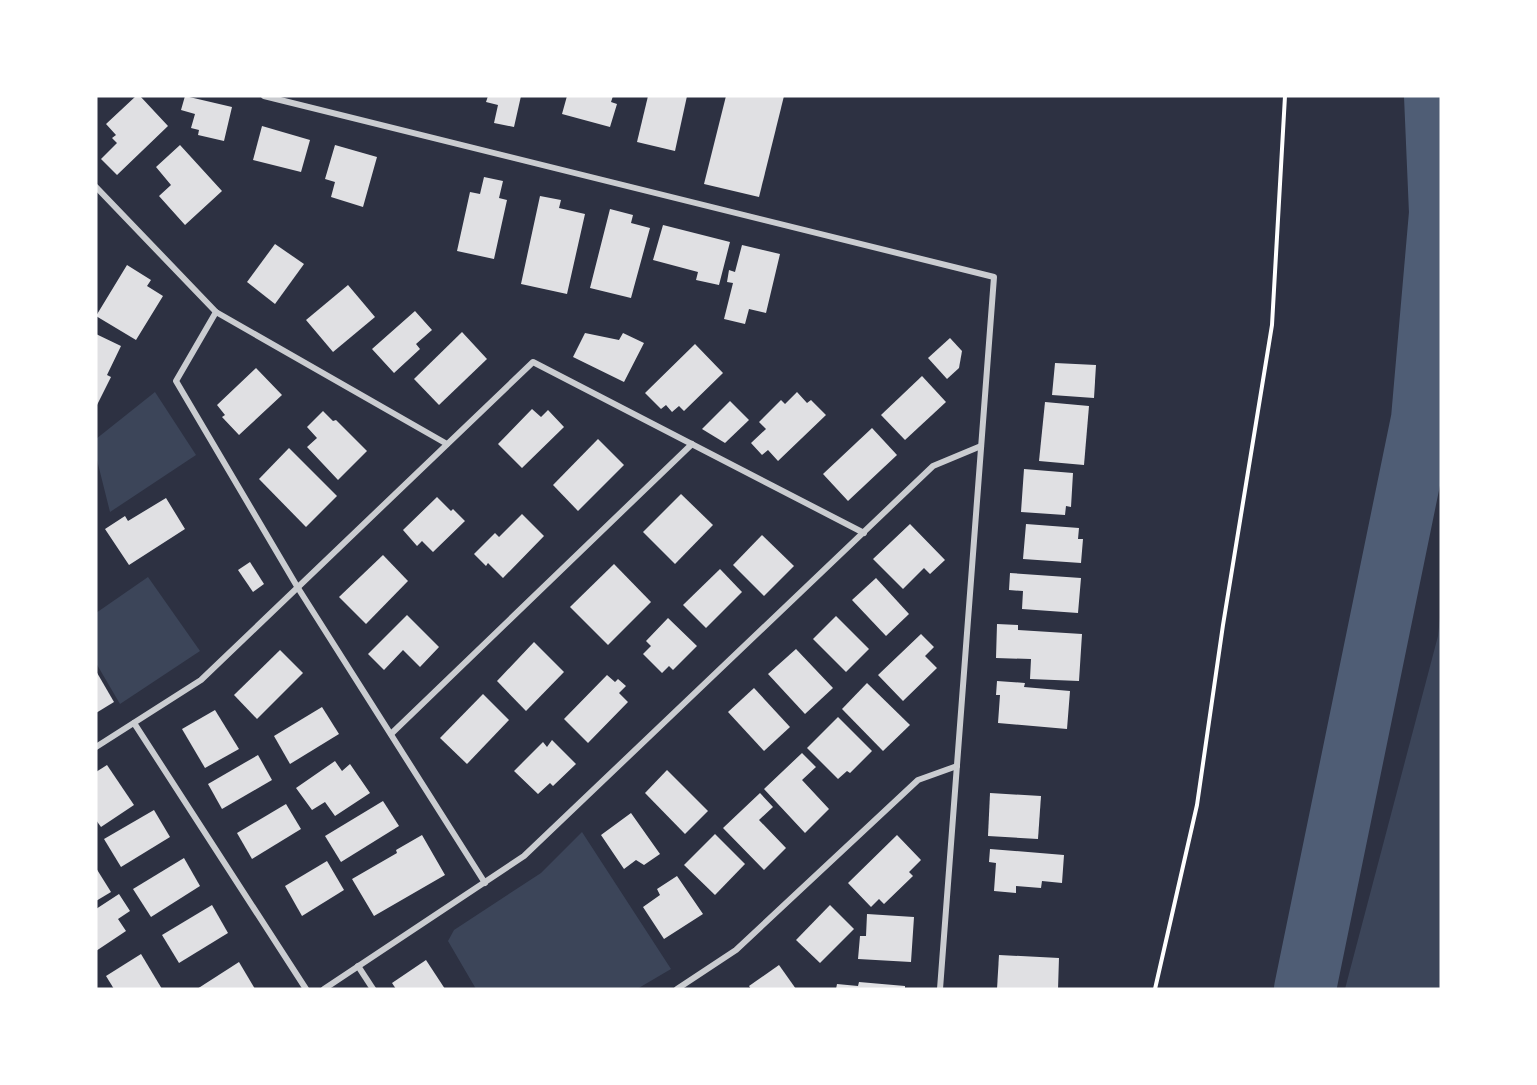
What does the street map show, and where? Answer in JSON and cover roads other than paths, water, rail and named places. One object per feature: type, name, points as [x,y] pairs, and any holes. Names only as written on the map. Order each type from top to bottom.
[{"type":"street","points":[[264,96],[994,277],[940,989]]},
{"type":"street","points":[[96,187],[216,312],[447,444]]},
{"type":"street","points":[[216,312],[176,381],[298,588],[485,883]]},
{"type":"street","points":[[96,747],[201,680],[533,362],[864,533]]},
{"type":"street","points":[[391,734],[692,444]]},
{"type":"street","points":[[324,989],[524,856],[933,466],[981,446]]},
{"type":"street","points":[[134,723],[306,989]]},
{"type":"street","points":[[677,989],[736,950],[918,780],[957,766]]},
{"type":"street","points":[[358,966],[373,989]]},
{"type":"waterway","points":[[1305,989],[1422,419],[1440,213],[1435,96]]}]
